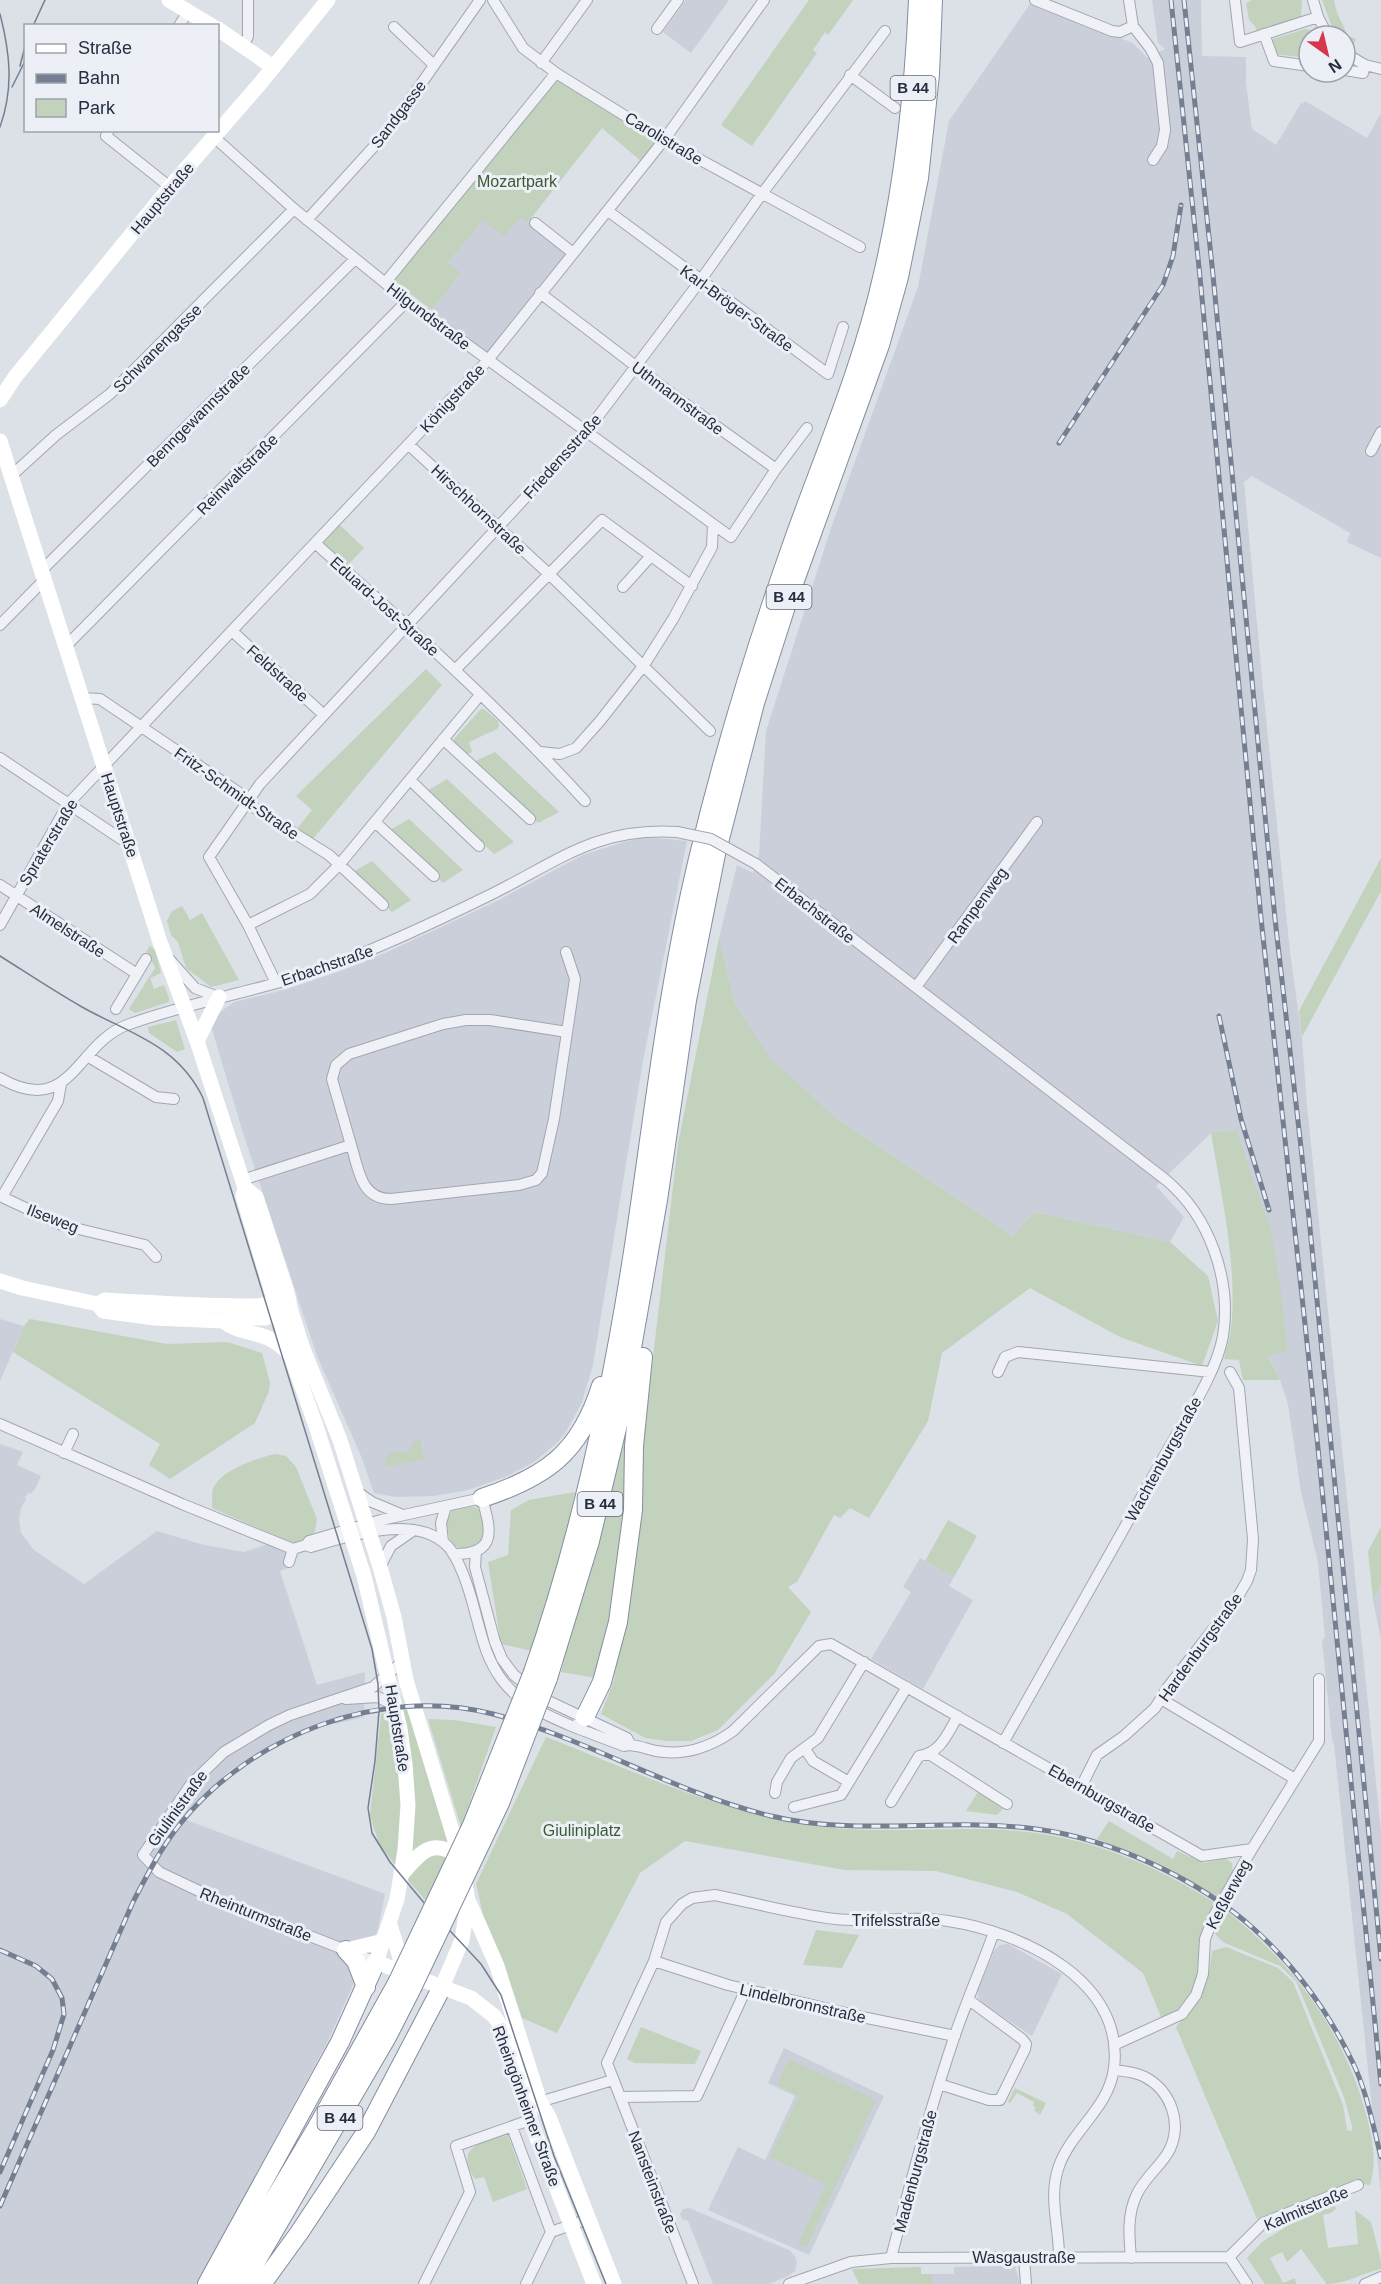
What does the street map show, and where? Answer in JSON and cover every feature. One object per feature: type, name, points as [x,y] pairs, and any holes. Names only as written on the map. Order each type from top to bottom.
[{"type":"highway","name":"B 44","points":[[224,2284],[404,1981],[500,1803],[540,1675],[586,1494],[619,1333],[667,1024],[692,882],[740,700],[864,344],[883,276],[903,175],[915,74],[918,0]]},
{"type":"highway","name":"B 44","points":[[540,1675],[573,1600],[603,1494],[637,1326],[687,1000],[716,854],[762,682],[789,597],[880,345],[899,277],[919,178],[930,74],[933,0]]},
{"type":"highway","points":[[580,1722],[602,1682],[618,1622],[633,1510],[634,1446],[645,1341],[637,1326]]},
{"type":"highway","points":[[482,1498],[530,1480],[556,1461],[572,1443],[588,1418],[619,1333]]},
{"type":"highway","points":[[346,1950],[356,1961],[366,1987]]},
{"type":"highway","points":[[207,2284],[340,2042],[376,1962]]},
{"type":"highway","name":"B 44","points":[[243,2284],[381,2047],[404,1981]]},
{"type":"highway","points":[[262,2284],[366,2132],[442,1987]]},
{"type":"main road","points":[[169,0],[209,24]]},
{"type":"main road","name":"Hauptstraße","points":[[219,129],[328,0]]},
{"type":"main road","points":[[219,30],[273,67]]},
{"type":"main road","name":"Hauptstraße","points":[[0,400],[15,377],[216,132]]},
{"type":"main road","name":"Hauptstraße","points":[[0,441],[166,957],[197,1041],[244,1184],[243,1196],[250,1218],[282,1309],[311,1370],[340,1440],[368,1528]]},
{"type":"main road","points":[[197,1041],[219,997]]},
{"type":"main road","name":"Hauptstraße","points":[[244,1184],[256,1197],[287,1292],[282,1309],[291,1356],[316,1426],[371,1600],[404,1754],[408,1805],[401,1876],[390,1924],[376,1962]]},
{"type":"main road","points":[[0,1281],[98,1304],[105,1300],[282,1309]]},
{"type":"main road","points":[[98,1304],[103,1311],[155,1318],[223,1321],[230,1326],[256,1332],[277,1341],[291,1356]]},
{"type":"main road","points":[[223,1321],[229,1317],[258,1318],[282,1309]]},
{"type":"main road","points":[[368,1528],[394,1617],[402,1662],[460,1857],[468,1900],[462,1940],[442,1987]]},
{"type":"main road","points":[[401,1876],[426,1849],[438,1846],[451,1850],[460,1857]]},
{"type":"main road","name":"Rheingönheimer Straße","points":[[468,1900],[507,1995],[533,2109]]},
{"type":"main road","points":[[390,1924],[404,1981]]},
{"type":"main road","points":[[346,1950],[384,1941]]},
{"type":"main road","name":"Rheingönheimer Straße","points":[[376,1962],[404,1981],[442,1987],[471,1998],[494,2016],[504,2031],[533,2109],[571,2225],[594,2284]]},
{"type":"main road","name":"Rheingönheimer Straße","points":[[533,2109],[549,2117],[614,2284]]},
{"type":"street","name":"Sandgasse","points":[[307,220],[388,131],[480,0]]},
{"type":"street","name":"Carolistraße","points":[[493,0],[523,48],[556,73],[664,140],[860,247]]},
{"type":"street","points":[[542,63],[587,0]]},
{"type":"street","points":[[657,29],[678,0]]},
{"type":"street","name":"Königstraße","points":[[104,765],[488,360],[664,140],[764,0]]},
{"type":"street","points":[[1035,0],[1112,31],[1120,32],[1132,26]]},
{"type":"street","points":[[1129,0],[1132,26],[1150,48],[1158,63],[1165,130],[1162,146],[1153,160]]},
{"type":"street","points":[[1235,0],[1240,42],[1318,17]]},
{"type":"street","points":[[1313,0],[1322,24]]},
{"type":"street","points":[[244,46],[248,36],[246,2]]},
{"type":"street","points":[[180,24],[188,11]]},
{"type":"street","points":[[394,27],[434,65]]},
{"type":"street","name":"Friedensstraße","points":[[248,925],[209,857],[248,800],[587,431],[885,31]]},
{"type":"street","points":[[1264,34],[1274,61],[1297,64]]},
{"type":"street","points":[[1357,61],[1381,69]]},
{"type":"street","points":[[1357,72],[1363,73],[1365,65]]},
{"type":"street","points":[[385,284],[556,73]]},
{"type":"street","points":[[850,75],[895,108]]},
{"type":"street","points":[[109,132],[106,136],[170,187]]},
{"type":"street","name":"Hilgundstraße","points":[[213,136],[294,210],[354,260],[713,524]]},
{"type":"street","name":"Schwanengasse","points":[[11,476],[56,435],[111,394],[294,210]]},
{"type":"street","name":"Karl-Bröger-Straße","points":[[608,210],[700,281],[828,374],[843,327]]},
{"type":"street","points":[[535,223],[573,253]]},
{"type":"street","name":"Benngewannstraße","points":[[0,625],[43,574],[354,260]]},
{"type":"street","name":"Uthmannstraße","points":[[540,293],[636,367],[776,469]]},
{"type":"street","name":"Reinwaltstraße","points":[[66,646],[407,301]]},
{"type":"street","points":[[713,524],[731,537],[776,469],[807,428]]},
{"type":"street","points":[[1371,451],[1381,432]]},
{"type":"street","name":"Hirschhornstraße","points":[[409,445],[549,574],[710,731]]},
{"type":"street","points":[[455,670],[602,520],[692,586]]},
{"type":"street","points":[[540,752],[560,754],[576,748],[644,665],[674,619],[712,548],[713,524]]},
{"type":"street","name":"Eduard-Jost-Straße","points":[[315,543],[455,670],[540,752],[585,801]]},
{"type":"street","points":[[623,587],[651,556]]},
{"type":"street","name":"Feldstraße","points":[[232,631],[324,715]]},
{"type":"street","points":[[276,983],[248,925],[310,894],[376,823],[480,695]]},
{"type":"street","name":"Fritz-Schmidt-Straße","points":[[82,698],[100,699],[242,794],[256,809],[329,855],[383,905]]},
{"type":"street","points":[[443,739],[530,819]]},
{"type":"street","points":[[0,758],[121,838],[128,838]]},
{"type":"street","name":"Spraterstraße","points":[[0,926],[68,804],[104,765]]},
{"type":"street","points":[[410,780],[479,846]]},
{"type":"street","name":"Rampenweg","points":[[916,987],[1037,822]]},
{"type":"street","points":[[376,823],[434,876]]},
{"type":"street","name":"Erbachstraße","points":[[62,1084],[74,1073],[98,1042],[121,1027],[334,965],[494,893],[582,846],[615,835],[635,832],[677,832],[711,839],[756,864],[1166,1180],[1192,1206],[1211,1242],[1222,1291],[1223,1334],[1211,1372]]},
{"type":"street","name":"Almelstraße","points":[[0,885],[137,974]]},
{"type":"street","points":[[566,952],[575,979],[554,1119],[544,1168],[536,1180],[519,1185],[391,1199],[380,1198],[372,1194],[365,1186],[332,1079],[336,1065],[349,1054],[443,1024],[466,1020],[490,1020],[567,1032]]},
{"type":"street","points":[[166,957],[195,988],[219,997]]},
{"type":"street","points":[[116,1010],[147,959]]},
{"type":"street","points":[[87,1056],[156,1097],[174,1100]]},
{"type":"street","points":[[0,1078],[12,1085],[38,1090],[62,1084]]},
{"type":"street","name":"Ilseweg","points":[[62,1084],[58,1101],[2,1197],[62,1225],[145,1245],[156,1257]]},
{"type":"street","points":[[244,1184],[351,1145]]},
{"type":"street","name":"Wachtenburgstraße","points":[[998,1372],[1005,1357],[1018,1352],[1211,1372],[1134,1514],[1003,1743]]},
{"type":"street","name":"Hardenburgstraße","points":[[1081,1786],[1097,1755],[1146,1718],[1161,1699],[1236,1600],[1251,1570],[1253,1539],[1239,1388],[1230,1372]]},
{"type":"street","points":[[0,1424],[182,1504],[293,1549],[306,1545],[311,1547],[350,1532]]},
{"type":"street","points":[[64,1453],[73,1434]]},
{"type":"street","points":[[356,1491],[372,1502],[404,1515]]},
{"type":"street","points":[[368,1528],[404,1515],[482,1498],[490,1528],[488,1541],[476,1552],[453,1554]]},
{"type":"street","points":[[443,1542],[441,1523],[446,1506]]},
{"type":"street","name":"Ebernburgstraße","points":[[350,1532],[368,1528],[414,1530],[431,1535],[443,1542],[453,1554],[466,1580],[483,1645],[501,1679],[514,1694],[532,1708],[627,1738],[630,1744],[672,1753],[699,1748],[717,1741],[733,1731],[819,1646],[831,1644],[1202,1856],[1252,1849]]},
{"type":"street","points":[[380,1567],[391,1546],[414,1530]]},
{"type":"street","points":[[289,1562],[293,1549]]},
{"type":"street","name":"Ebernburgstraße","points":[[476,1552],[475,1567],[498,1652],[507,1666],[531,1691],[580,1722]]},
{"type":"street","name":"Giulinistraße","points":[[143,1855],[191,1784],[224,1752],[290,1715],[373,1687],[402,1662]]},
{"type":"street","points":[[775,1794],[777,1782],[791,1758],[818,1738],[864,1662]]},
{"type":"street","name":"Keßlerweg","points":[[1114,2045],[1182,2014],[1196,1995],[1203,1974],[1205,1939],[1214,1916],[1252,1849],[1319,1741],[1319,1679]]},
{"type":"street","points":[[794,1808],[841,1796],[907,1687]]},
{"type":"street","name":"Giulinistraße","points":[[336,1700],[378,1697],[395,1706]]},
{"type":"street","points":[[1161,1699],[1295,1779]]},
{"type":"street","points":[[891,1802],[919,1756],[929,1754],[939,1748],[958,1716]]},
{"type":"street","points":[[805,1749],[813,1761],[849,1782]]},
{"type":"street","points":[[929,1754],[1007,1804]]},
{"type":"street","name":"Rheinturmstraße","points":[[143,1855],[159,1872],[218,1900],[376,1962]]},
{"type":"street","name":"Trifelsstraße","points":[[613,2080],[607,2063],[654,1961],[666,1922],[672,1913],[687,1901],[715,1895],[832,1919],[874,1921],[929,1919],[994,1932],[1063,1966],[1088,1987],[1104,2010],[1114,2045],[1114,2070],[1102,2102],[1073,2139],[1056,2177],[1054,2208],[1059,2256]]},
{"type":"street","name":"Madenburgstraße","points":[[891,2258],[908,2189],[939,2084],[994,1932]]},
{"type":"street","name":"Lindelbronnstraße","points":[[654,1961],[746,1989],[955,2036]]},
{"type":"street","points":[[620,2097],[697,2096],[746,1989]]},
{"type":"street","points":[[939,2084],[989,2100],[1000,2100],[1025,2049],[1026,2044],[1022,2039],[969,2000]]},
{"type":"street","points":[[1114,2070],[1136,2074],[1155,2084],[1168,2098],[1175,2116],[1171,2147],[1144,2182],[1133,2204],[1129,2227],[1131,2258]]},
{"type":"street","points":[[424,2284],[470,2192],[456,2146],[513,2127],[533,2109],[613,2080]]},
{"type":"street","name":"Nansteinstraße","points":[[613,2080],[693,2284]]},
{"type":"street","name":"Rheingönheimer Straße","points":[[513,2127],[551,2232]]},
{"type":"street","name":"Kalmitstraße","points":[[1229,2257],[1263,2223],[1358,2185]]},
{"type":"street","points":[[526,2284],[551,2232],[588,2219]]},
{"type":"street","points":[[1024,2257],[1026,2284]]},
{"type":"street","points":[[1229,2257],[1247,2284]]},
{"type":"street","name":"Wasgaustraße","points":[[795,2283],[851,2262],[891,2258],[1229,2257]]},
{"type":"street","points":[[1365,2284],[1381,2277]]},
{"type":"shaded area","points":[[686,0],[729,0],[691,53],[663,32]]},
{"type":"shaded area","points":[[1152,0],[1201,0],[1202,56],[1246,57],[1246,83],[1252,129],[1276,145],[1301,103],[1305,101],[1367,138],[1381,113],[1381,558],[1347,542],[1350,533],[1252,476],[1244,482],[1263,688],[1290,952],[1302,1039],[1381,1831],[1381,2194],[1322,1640],[1325,1637],[1318,1562],[1301,1492],[1288,1404],[1268,1355],[1236,1130],[1211,1133],[1156,1186],[1184,1217],[1170,1242],[1035,1212],[1012,1236],[837,1119],[769,1058],[735,1004],[719,938],[737,865],[753,873],[759,855],[766,731],[832,525],[918,287],[949,121],[1030,4],[1133,43],[1147,58],[1165,49],[1158,43]]},
{"type":"shaded area","points":[[521,216],[567,254],[488,354],[432,310],[460,274],[448,263],[483,220]]},
{"type":"shaded area","points":[[647,837],[687,841],[643,1061],[593,1365],[582,1402],[558,1442],[534,1462],[505,1477],[468,1490],[434,1496],[396,1497],[374,1493],[361,1456],[317,1356],[243,1133],[211,1026],[219,1013],[234,1002],[284,990],[346,969],[495,902],[583,855]]},
{"type":"shaded area","points":[[0,1319],[24,1326],[0,1381]]},
{"type":"shaded area","points":[[0,1444],[23,1452],[17,1465],[41,1476],[35,1489],[25,1497],[21,1508],[19,1519],[21,1533],[34,1550],[84,1584],[157,1531],[204,1545],[244,1552],[277,1541],[292,1547],[290,1567],[280,1571],[317,1685],[365,1672],[364,1717],[335,1724],[335,1717],[280,1740],[229,1771],[181,1818],[385,1894],[378,1929],[328,2041],[197,2284],[0,2284]]},
{"type":"shaded area","points":[[920,1558],[954,1577],[949,1586],[973,1600],[923,1689],[871,1659],[911,1592],[903,1587]]},
{"type":"shaded area","points":[[1381,1585],[1381,1640],[1373,1600]]},
{"type":"shaded area","points":[[1008,1944],[1062,1974],[1032,2036],[982,2003],[978,1997],[978,1990],[994,1951],[1000,1945]]},
{"type":"shaded area","points":[[784,2048],[884,2096],[809,2255],[708,2210],[738,2147],[765,2160],[795,2096],[768,2083]]},
{"type":"shaded area","points":[[689,2208],[789,2250],[795,2256],[797,2263],[795,2271],[769,2284],[713,2284],[688,2221],[682,2219],[680,2214],[683,2209]]},
{"type":"shaded area","points":[[1015,2266],[1020,2284],[932,2284],[932,2274],[954,2274],[954,2267]]},
{"type":"green space","points":[[809,0],[853,0],[828,35],[825,32],[813,50],[817,53],[752,146],[721,125]]},
{"type":"green space","points":[[1252,0],[1302,0],[1301,20],[1257,33],[1255,26],[1249,20],[1246,3]]},
{"type":"green space","points":[[1322,0],[1334,0],[1342,24],[1331,24]]},
{"type":"green space","points":[[1297,32],[1297,57],[1275,54],[1270,42]]},
{"type":"green space","name":"Mozartpark","points":[[557,80],[656,142],[641,161],[602,128],[528,222],[520,217],[504,237],[483,220],[448,263],[461,273],[432,310],[393,281]]},
{"type":"green space","points":[[340,525],[364,548],[347,566],[323,543]]},
{"type":"green space","points":[[426,669],[442,685],[312,840],[296,830],[312,810],[296,796]]},
{"type":"green space","points":[[481,709],[498,721],[499,726],[469,742],[472,752],[466,755],[454,743],[454,739]]},
{"type":"green space","points":[[495,752],[559,812],[538,823],[473,762]]},
{"type":"green space","points":[[447,779],[514,842],[494,854],[427,791]]},
{"type":"green space","points":[[409,819],[463,870],[443,883],[388,831]]},
{"type":"green space","points":[[1381,858],[1381,891],[1302,1037],[1299,1011]]},
{"type":"green space","points":[[372,861],[411,900],[392,912],[351,873]]},
{"type":"green space","points":[[182,906],[190,920],[202,913],[239,980],[211,987],[186,968],[178,942],[171,935],[167,921],[172,911]]},
{"type":"green space","points":[[719,938],[735,1004],[769,1057],[837,1119],[1012,1236],[1035,1212],[1170,1242],[1208,1276],[1218,1321],[1202,1366],[1120,1337],[1030,1288],[942,1353],[928,1421],[869,1518],[850,1508],[840,1518],[834,1515],[797,1582],[788,1587],[811,1612],[774,1674],[718,1730],[691,1741],[667,1741],[645,1738],[601,1714],[614,1680],[640,1504],[643,1443],[678,1144]]},
{"type":"green space","points":[[150,946],[155,950],[161,973],[150,978],[154,989],[164,985],[169,1002],[135,1013],[129,1009],[155,968],[146,952]]},
{"type":"green space","points":[[176,1020],[185,1049],[177,1052],[149,1033],[148,1027]]},
{"type":"green space","points":[[1236,1130],[1271,1231],[1287,1350],[1268,1356],[1280,1380],[1243,1380],[1239,1360],[1224,1359],[1231,1328],[1232,1281],[1227,1230],[1211,1133]]},
{"type":"green space","points":[[30,1319],[167,1344],[227,1342],[262,1353],[270,1383],[269,1391],[255,1423],[170,1479],[149,1465],[160,1444],[13,1352],[24,1326]]},
{"type":"green space","points":[[627,1413],[627,1490],[617,1587],[597,1678],[561,1672]]},
{"type":"green space","points":[[420,1440],[425,1459],[385,1467],[386,1458],[391,1453],[409,1451],[413,1442]]},
{"type":"green space","points":[[275,1454],[286,1456],[296,1467],[317,1519],[315,1531],[305,1545],[299,1546],[212,1508],[213,1489],[223,1476],[240,1466]]},
{"type":"green space","points":[[575,1492],[560,1565],[532,1651],[501,1644],[488,1562],[508,1555],[511,1510],[529,1500]]},
{"type":"green space","points":[[463,1505],[476,1507],[483,1515],[484,1538],[473,1547],[464,1549],[451,1541],[446,1523],[452,1510]]},
{"type":"green space","points":[[948,1520],[977,1536],[954,1577],[925,1561]]},
{"type":"green space","points":[[1381,1527],[1381,1585],[1373,1600],[1368,1551]]},
{"type":"green space","points":[[401,1710],[409,1710],[451,1843],[410,1856]]},
{"type":"green space","points":[[392,1712],[398,1742],[402,1813],[397,1867],[380,1846],[370,1816],[381,1714]]},
{"type":"green space","points":[[428,1719],[454,1720],[496,1727],[461,1827]]},
{"type":"green space","name":"Giuliniplatz","points":[[546,1737],[708,1800],[774,1819],[829,1828],[980,1829],[1044,1834],[1074,1840],[1131,1859],[1187,1886],[1215,1903],[1210,1916],[1196,1983],[1182,2006],[1161,2017],[1143,1973],[1067,1914],[1017,1892],[936,1871],[845,1870],[685,1841],[640,1873],[557,2033],[522,2018],[500,1954],[483,1914],[476,1884]]},
{"type":"green space","points":[[979,1790],[1005,1807],[997,1815],[966,1811]]},
{"type":"green space","points":[[1109,1821],[1173,1859],[1177,1851],[1204,1863],[1225,1858],[1232,1863],[1233,1872],[1218,1898],[1143,1857],[1097,1839]]},
{"type":"green space","points":[[430,1852],[449,1855],[427,1902],[408,1880],[412,1869]]},
{"type":"green space","points":[[1225,1910],[1273,1953],[1314,2002],[1331,2029],[1358,2087],[1367,2118],[1373,2152],[1370,2185],[1351,2183],[1257,2219],[1176,2027],[1205,1984],[1212,1951],[1226,1947],[1278,1968],[1293,1982],[1343,2105],[1347,2130],[1352,2131],[1352,2126],[1344,2097],[1296,1981],[1280,1966],[1223,1942],[1216,1935],[1214,1929]]},
{"type":"green space","points":[[816,1930],[859,1935],[842,1968],[803,1965]]},
{"type":"green space","points":[[641,2027],[701,2051],[695,2064],[635,2063],[627,2059]]},
{"type":"green space","points":[[789,2059],[876,2100],[806,2248],[798,2244],[826,2184],[770,2157],[799,2096],[777,2085]]},
{"type":"green space","points":[[1015,2088],[1046,2103],[1040,2115],[1034,2110],[1036,2107],[1033,2106],[1034,2102],[1017,2093],[1010,2103],[1008,2102]]},
{"type":"green space","points":[[508,2135],[527,2189],[493,2202],[484,2177],[475,2179],[467,2159],[469,2153],[480,2144]]},
{"type":"green space","points":[[1334,2202],[1336,2209],[1323,2215],[1328,2248],[1358,2244],[1355,2210],[1371,2222],[1381,2269],[1340,2282],[1325,2284],[1301,2249],[1287,2262],[1282,2252],[1270,2258],[1283,2283],[1295,2278],[1296,2284],[1265,2284],[1247,2258],[1262,2242],[1287,2226],[1285,2221]]},
{"type":"green space","points":[[921,2267],[921,2274],[932,2274],[932,2284],[859,2284],[852,2269]]},
{"type":"tram line","points":[[34,24],[45,0]]},
{"type":"tram line","points":[[0,14],[9,70],[7,98],[0,127]]},
{"type":"tram line","points":[[20,66],[24,50]]},
{"type":"tram line","points":[[12,87],[24,63]]},
{"type":"tram line","points":[[0,956],[82,1007],[151,1042],[180,1065],[203,1098],[372,1649],[378,1684],[379,1711],[368,1808],[372,1833],[390,1862],[425,1904],[481,1964],[501,1995],[554,2156],[606,2284]]},
{"type":"railway","points":[[1171,0],[1200,277],[1261,918],[1313,1398],[1381,2084]]},
{"type":"railway","points":[[1184,0],[1275,919],[1309,1218],[1381,1959]]},
{"type":"railway","points":[[1059,443],[1163,285],[1173,256],[1181,205]]},
{"type":"railway","points":[[1219,1016],[1241,1119],[1269,1210]]},
{"type":"railway","points":[[0,2206],[133,1902],[160,1852],[180,1824],[209,1793],[243,1765],[281,1742],[321,1725],[363,1713],[407,1706],[450,1707],[493,1714],[563,1737],[700,1794],[771,1816],[837,1825],[970,1825],[1036,1829],[1094,1842],[1152,1864],[1206,1893],[1231,1910],[1269,1943],[1297,1974],[1322,2008],[1353,2063],[1366,2097],[1381,2157]]},
{"type":"railway","points":[[0,1950],[36,1966],[52,1979],[62,1998],[64,2014],[53,2050],[0,2172]]}]
